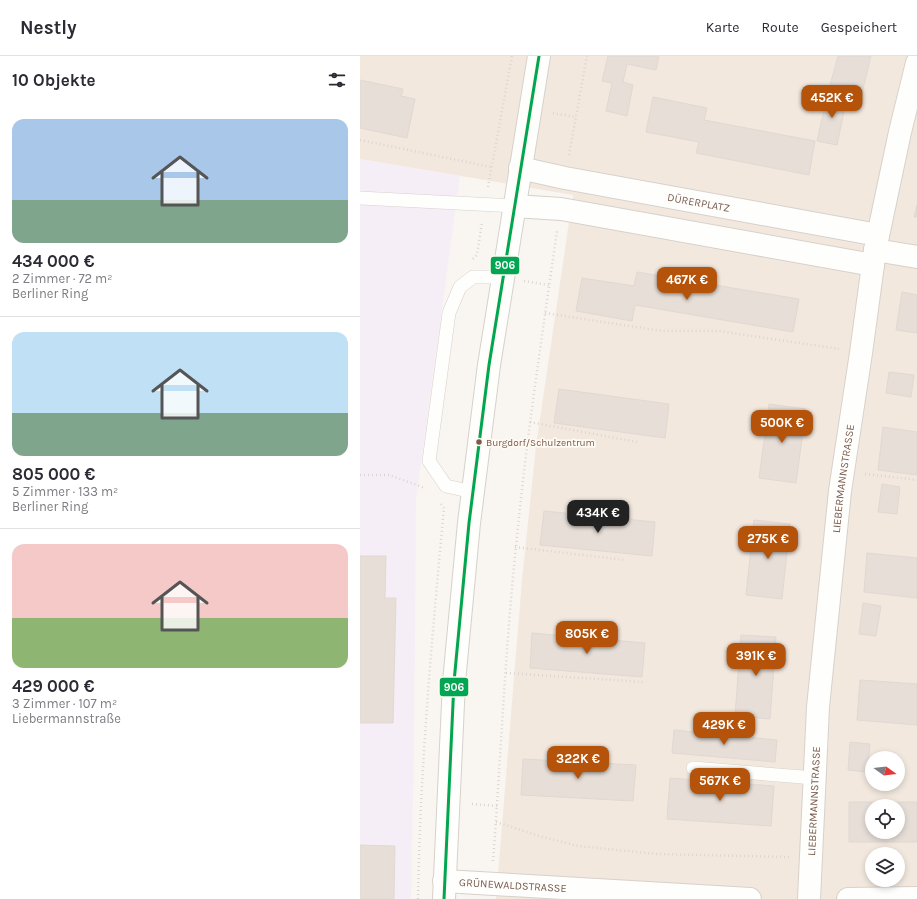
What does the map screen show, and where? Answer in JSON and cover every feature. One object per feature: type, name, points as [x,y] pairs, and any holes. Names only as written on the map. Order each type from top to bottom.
[{"type":"street","points":[[444,890],[454,682],[469,523],[489,366],[539,56]]},
{"type":"street","name":"LIEBERMANNSTRASSE","points":[[809,899],[818,706],[843,471],[875,250],[900,132],[917,63]]},
{"type":"street","name":"DÜRERPLATZ","points":[[520,168],[875,250]]},
{"type":"street","points":[[514,206],[561,209],[875,250],[917,257]]},
{"type":"street","name":"GRÜNEWALDSTRASSE","points":[[444,890],[492,884],[750,899]]},
{"type":"street","points":[[848,899],[917,898]]},
{"type":"lane","points":[[360,198],[514,206]]},
{"type":"lane","points":[[473,492],[446,486],[429,461],[448,312],[460,287],[473,277],[503,277]]},
{"type":"lane","points":[[693,768],[815,778]]},
{"type":"path","points":[[565,178],[587,56]]},
{"type":"path","points":[[360,140],[491,167]]},
{"type":"path","points":[[492,884],[516,547],[530,422],[561,209]]},
{"type":"path","points":[[545,313],[662,331],[719,330],[861,353]]},
{"type":"path","points":[[530,422],[637,442]]},
{"type":"path","points":[[843,471],[917,480]]},
{"type":"path","points":[[360,475],[389,475],[432,491]]},
{"type":"path","points":[[418,899],[421,800],[428,686],[444,508],[440,502]]},
{"type":"path","points":[[516,547],[625,560]]},
{"type":"path","points":[[506,673],[644,682]]},
{"type":"path","points":[[496,822],[539,836],[578,846],[657,854],[812,857]]},
{"type":"shaded area","points":[[360,56],[917,56],[917,899],[496,899],[522,580],[536,446],[573,195],[360,159]]},
{"type":"shaded area","points":[[360,159],[460,176],[416,500],[411,899],[360,899]]},
{"type":"building","points":[[608,56],[659,56],[656,70],[627,64],[623,82],[633,85],[627,116],[606,111],[612,83],[602,81]]},
{"type":"building","points":[[838,56],[871,56],[861,97],[829,89]]},
{"type":"building","points":[[360,80],[403,89],[401,96],[415,99],[407,138],[360,128]]},
{"type":"building","points":[[828,93],[847,97],[837,145],[817,141]]},
{"type":"building","points":[[653,97],[707,108],[704,120],[815,141],[809,175],[696,153],[699,142],[646,132]]},
{"type":"building","points":[[917,205],[917,217],[914,217]]},
{"type":"building","points":[[637,272],[799,299],[793,332],[635,305],[632,321],[576,311],[582,278],[634,286]]},
{"type":"building","points":[[902,292],[917,295],[917,333],[896,330]]},
{"type":"building","points":[[889,372],[914,375],[911,397],[886,393]]},
{"type":"building","points":[[559,389],[669,404],[665,438],[554,423]]},
{"type":"building","points":[[769,404],[806,409],[796,483],[759,478]]},
{"type":"building","points":[[883,427],[917,432],[917,475],[878,470]]},
{"type":"building","points":[[882,484],[900,487],[897,514],[878,512]]},
{"type":"building","points":[[544,511],[655,522],[652,556],[540,545]]},
{"type":"building","points":[[754,520],[790,524],[782,599],[746,595]]},
{"type":"building","points":[[867,553],[917,558],[917,598],[864,592]]},
{"type":"building","points":[[360,556],[386,556],[385,598],[396,598],[393,723],[360,723]]},
{"type":"building","points":[[863,603],[881,606],[876,636],[859,634]]},
{"type":"building","points":[[532,633],[645,643],[642,677],[530,668]]},
{"type":"building","points":[[741,635],[776,637],[770,719],[735,716]]},
{"type":"building","points":[[860,680],[917,684],[917,725],[857,720]]},
{"type":"building","points":[[674,730],[777,740],[775,762],[672,753]]},
{"type":"building","points":[[850,742],[870,744],[869,751],[865,751],[865,772],[848,770]]},
{"type":"building","points":[[523,759],[636,765],[633,801],[521,795]]},
{"type":"building","points":[[670,778],[774,786],[771,826],[667,819]]},
{"type":"building","points":[[849,802],[865,802],[865,839],[905,839],[905,802],[917,802],[917,842],[849,842]]},
{"type":"building","points":[[360,845],[395,846],[394,899],[360,899]]},
{"type":"transit line","name":"906","points":[[444,899],[454,682],[469,523],[489,365],[539,56]]},
{"type":"place","name":"Burgdorf/Schulzentrum","points":[[479,442]]}]
